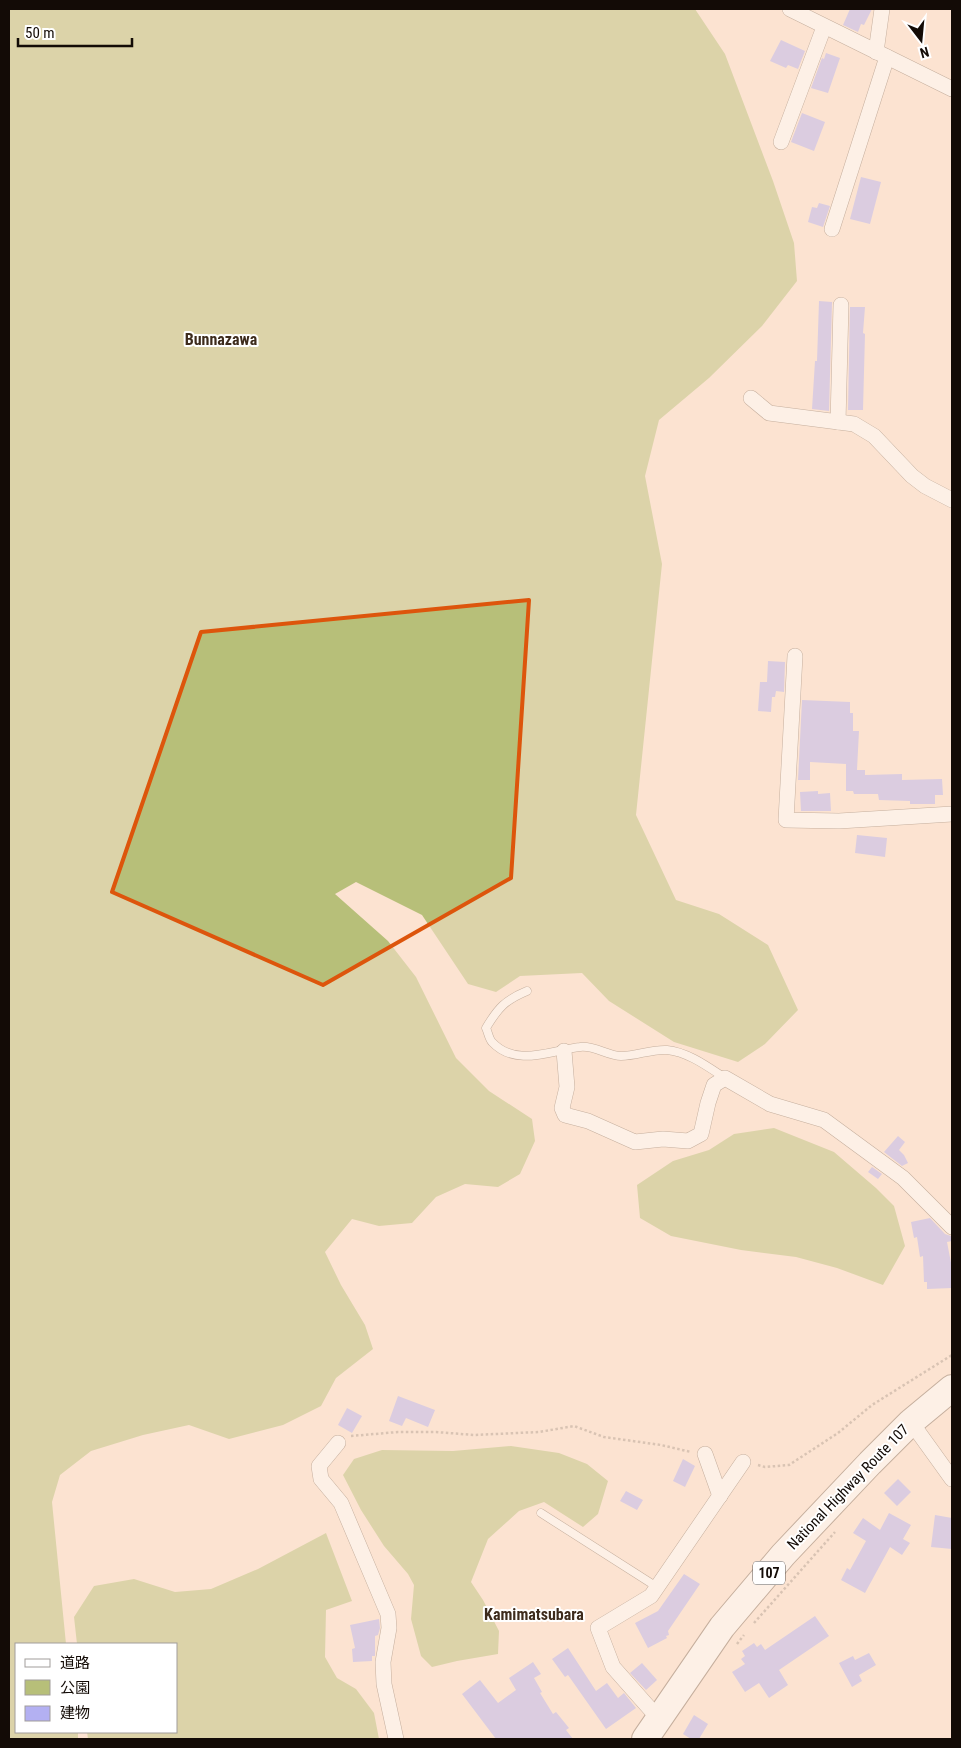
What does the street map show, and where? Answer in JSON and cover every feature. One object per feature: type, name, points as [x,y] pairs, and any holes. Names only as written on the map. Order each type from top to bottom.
[{"type":"highway","name":"National Highway Route 107","points":[[652,1729],[722,1627],[808,1528],[911,1422],[952,1388]]},
{"type":"street","points":[[790,9],[952,89]]},
{"type":"street","points":[[832,229],[882,54],[882,9]]},
{"type":"street","points":[[781,142],[824,27]]},
{"type":"street","points":[[838,422],[841,305]]},
{"type":"street","points":[[751,398],[768,413],[854,424],[874,436],[912,476],[925,486],[952,500]]},
{"type":"street","points":[[795,656],[786,820],[839,820],[952,814]]},
{"type":"street","points":[[564,1051],[567,1087],[562,1108],[565,1115],[588,1121],[635,1142],[663,1139],[688,1141],[701,1134],[714,1085],[725,1078],[770,1104],[824,1120],[903,1178],[952,1227]]},
{"type":"street","points":[[911,1422],[952,1479]]},
{"type":"street","points":[[338,1442],[319,1466],[321,1479],[340,1503],[388,1614],[389,1628],[383,1662],[384,1684],[396,1739]]},
{"type":"street","points":[[705,1454],[720,1496]]},
{"type":"street","points":[[652,1729],[613,1667],[598,1628],[651,1596],[743,1462]]},
{"type":"lane","points":[[527,991],[510,998],[495,1014],[486,1028],[492,1041],[505,1051],[524,1056],[546,1055],[582,1047],[620,1056],[666,1050],[681,1052],[725,1078]]},
{"type":"lane","points":[[541,1513],[657,1587]]},
{"type":"path","points":[[743,1462],[764,1467],[789,1465],[838,1433],[872,1405],[952,1355]]},
{"type":"path","points":[[338,1442],[346,1436],[398,1432],[474,1434],[539,1432],[574,1426],[604,1437],[661,1445],[705,1454]]},
{"type":"path","points":[[754,1624],[836,1531]]},
{"type":"path","points":[[736,1646],[747,1631]]},
{"type":"highlighted area","points":[[529,600],[511,878],[323,985],[112,892],[201,632]]},
{"type":"green space","points":[[9,9],[695,9],[725,54],[773,181],[794,243],[797,281],[762,326],[709,378],[659,420],[645,476],[662,564],[636,815],[676,900],[719,914],[768,945],[798,1010],[765,1044],[738,1062],[674,1042],[609,1001],[582,973],[520,976],[496,992],[468,984],[422,915],[356,882],[335,894],[388,941],[416,977],[456,1058],[489,1091],[532,1119],[535,1141],[520,1174],[498,1187],[465,1184],[436,1197],[412,1223],[379,1226],[352,1219],[325,1252],[341,1285],[365,1325],[373,1349],[336,1378],[321,1406],[283,1425],[229,1439],[189,1425],[143,1435],[91,1451],[60,1475],[52,1502],[66,1643],[15,1643],[15,1733],[78,1733],[78,1739],[9,1739]]},
{"type":"green space","points":[[774,1128],[834,1152],[894,1206],[905,1246],[883,1285],[837,1268],[796,1257],[741,1250],[671,1236],[640,1218],[637,1185],[673,1161],[709,1150],[734,1134]]},
{"type":"green space","points":[[511,1446],[559,1453],[587,1464],[608,1481],[598,1514],[583,1527],[544,1502],[519,1511],[488,1539],[471,1582],[499,1631],[498,1654],[432,1667],[421,1656],[411,1619],[414,1585],[408,1574],[384,1546],[361,1510],[343,1475],[354,1459],[382,1450],[453,1451]]},
{"type":"green space","points":[[326,1533],[352,1601],[326,1610],[325,1657],[337,1678],[356,1689],[374,1713],[379,1739],[88,1739],[87,1733],[178,1733],[178,1643],[77,1643],[74,1617],[94,1586],[134,1579],[175,1592],[211,1589],[258,1569]]},
{"type":"building","points":[[850,9],[872,9],[864,25],[861,24],[858,32],[843,25]]},
{"type":"building","points":[[781,40],[805,51],[798,69],[788,65],[786,68],[770,61]]},
{"type":"building","points":[[826,53],[840,58],[828,93],[811,88],[822,58],[824,59]]},
{"type":"building","points":[[802,113],[825,122],[814,151],[791,142]]},
{"type":"building","points":[[861,177],[881,182],[870,224],[850,219]]},
{"type":"building","points":[[819,203],[830,206],[823,227],[808,222],[812,207],[817,208]]},
{"type":"building","points":[[819,301],[832,302],[829,411],[812,409],[815,361],[817,361]]},
{"type":"building","points":[[850,307],[865,307],[863,410],[848,410]]},
{"type":"building","points":[[768,661],[785,662],[784,692],[776,691],[775,697],[772,697],[771,712],[758,711],[760,682],[767,682]]},
{"type":"building","points":[[802,700],[850,702],[850,713],[853,713],[853,731],[859,731],[857,770],[865,770],[865,775],[902,774],[902,780],[942,779],[943,795],[935,795],[935,804],[910,804],[910,801],[879,800],[878,794],[854,794],[853,791],[846,791],[846,764],[810,762],[810,780],[798,780]]},
{"type":"building","points":[[818,791],[818,794],[830,793],[831,811],[801,811],[800,792]]},
{"type":"building","points":[[857,835],[887,838],[885,857],[855,853]]},
{"type":"building","points":[[898,1136],[905,1142],[899,1150],[908,1163],[902,1166],[884,1152]]},
{"type":"building","points":[[872,1167],[882,1174],[878,1179],[868,1172]]},
{"type":"building","points":[[930,1218],[945,1234],[951,1236],[952,1241],[947,1242],[952,1268],[952,1288],[927,1289],[927,1282],[924,1282],[923,1256],[920,1257],[917,1237],[914,1238],[911,1222]]},
{"type":"building","points":[[398,1396],[435,1410],[428,1427],[406,1418],[402,1426],[389,1421]]},
{"type":"building","points":[[347,1408],[362,1416],[352,1433],[338,1425]]},
{"type":"building","points":[[683,1459],[695,1466],[685,1487],[673,1481]]},
{"type":"building","points":[[898,1479],[911,1492],[897,1506],[884,1493]]},
{"type":"building","points":[[626,1491],[643,1500],[637,1510],[620,1501]]},
{"type":"building","points":[[889,1513],[911,1525],[903,1539],[910,1543],[902,1555],[890,1547],[865,1593],[841,1580],[847,1568],[850,1570],[866,1541],[853,1533],[863,1518],[880,1530]]},
{"type":"building","points":[[935,1515],[952,1518],[952,1549],[931,1547]]},
{"type":"building","points":[[684,1574],[700,1584],[668,1631],[669,1635],[666,1636],[667,1638],[648,1648],[635,1623],[658,1611]]},
{"type":"building","points":[[815,1616],[829,1636],[779,1670],[788,1685],[769,1698],[759,1683],[745,1692],[732,1672],[745,1664],[741,1659],[745,1656],[742,1651],[754,1643],[757,1647],[761,1644],[765,1650]]},
{"type":"building","points":[[379,1619],[380,1628],[378,1635],[375,1636],[375,1656],[372,1656],[372,1661],[353,1662],[352,1649],[355,1648],[350,1625]]},
{"type":"building","points":[[568,1648],[596,1691],[607,1683],[618,1698],[624,1693],[636,1708],[606,1729],[568,1675],[565,1677],[552,1659]]},
{"type":"building","points":[[869,1653],[876,1665],[859,1675],[862,1681],[852,1687],[839,1663],[853,1656],[855,1660]]},
{"type":"building","points":[[533,1662],[541,1674],[534,1678],[542,1692],[540,1693],[553,1714],[556,1712],[569,1728],[566,1730],[573,1739],[496,1739],[462,1694],[480,1680],[498,1703],[516,1690],[509,1678]]},
{"type":"building","points":[[642,1663],[657,1680],[646,1690],[630,1673]]},
{"type":"building","points":[[694,1715],[708,1724],[699,1739],[691,1739],[683,1734]]},
{"type":"district","name":"Bunnazawa","points":[[221,339]]},
{"type":"district","name":"Kamimatsubara","points":[[534,1614]]}]
